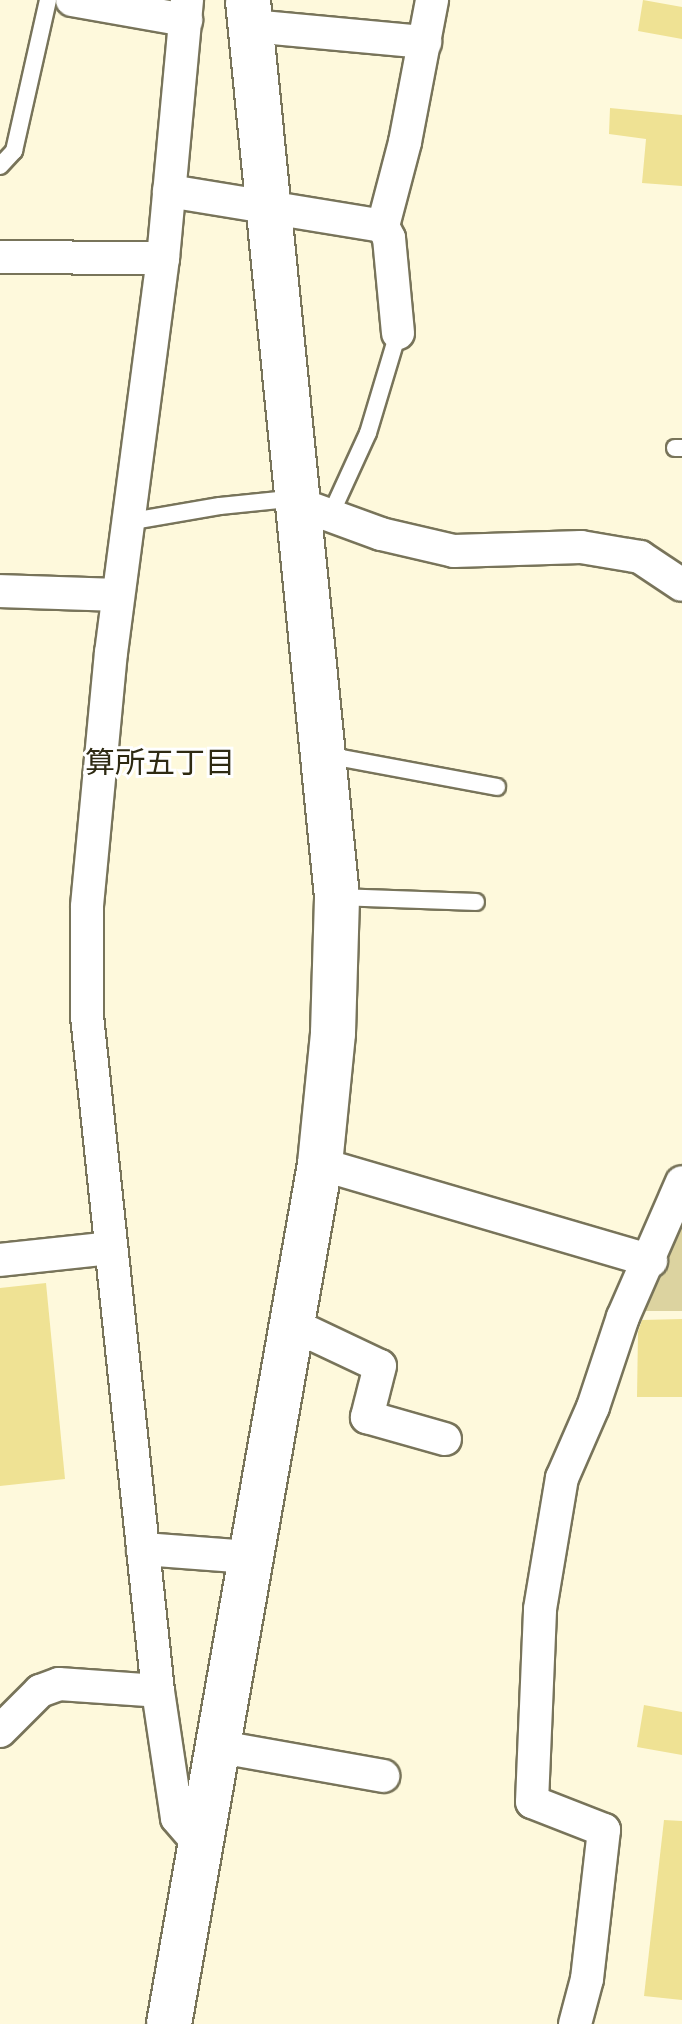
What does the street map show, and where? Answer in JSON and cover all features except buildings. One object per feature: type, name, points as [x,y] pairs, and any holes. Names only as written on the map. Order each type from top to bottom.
[{"type":"street","points":[[72,0],[186,10],[163,258],[118,595],[87,907],[87,1016],[158,1691],[177,1818],[199,1843]]},
{"type":"street","points":[[398,333],[389,238],[383,226],[405,142],[432,0]]},
{"type":"street","points":[[169,2024],[215,1746],[320,1164],[333,1033],[337,897],[324,754],[315,510],[283,384],[249,13],[425,42]]},
{"type":"street","points":[[169,191],[383,226]]},
{"type":"street","points":[[0,257],[163,258]]},
{"type":"street","points":[[315,510],[381,534],[454,551],[581,547],[640,557],[682,585]]},
{"type":"street","points":[[0,591],[118,595]]},
{"type":"street","points":[[320,1164],[651,1261]]},
{"type":"street","points":[[575,2024],[587,1979],[604,1830],[532,1802],[540,1609],[562,1478],[593,1407],[623,1317],[651,1261],[682,1182]]},
{"type":"street","points":[[0,1260],[110,1248]]},
{"type":"street","points":[[291,1324],[380,1366],[367,1417],[445,1439]]},
{"type":"street","points":[[143,1549],[250,1557]]},
{"type":"street","points":[[0,1731],[40,1691],[59,1684],[158,1691]]},
{"type":"street","points":[[215,1746],[383,1776]]},
{"type":"lane","points":[[0,166],[14,151],[48,0]]},
{"type":"lane","points":[[127,522],[279,500],[315,510],[368,433],[398,333]]},
{"type":"lane","points":[[324,754],[497,787]]},
{"type":"lane","points":[[337,897],[476,902]]},
{"type":"shaded area","points":[[682,1213],[682,1311],[639,1311]]},
{"type":"district","name":"算所五丁目","points":[[160,764]]}]
